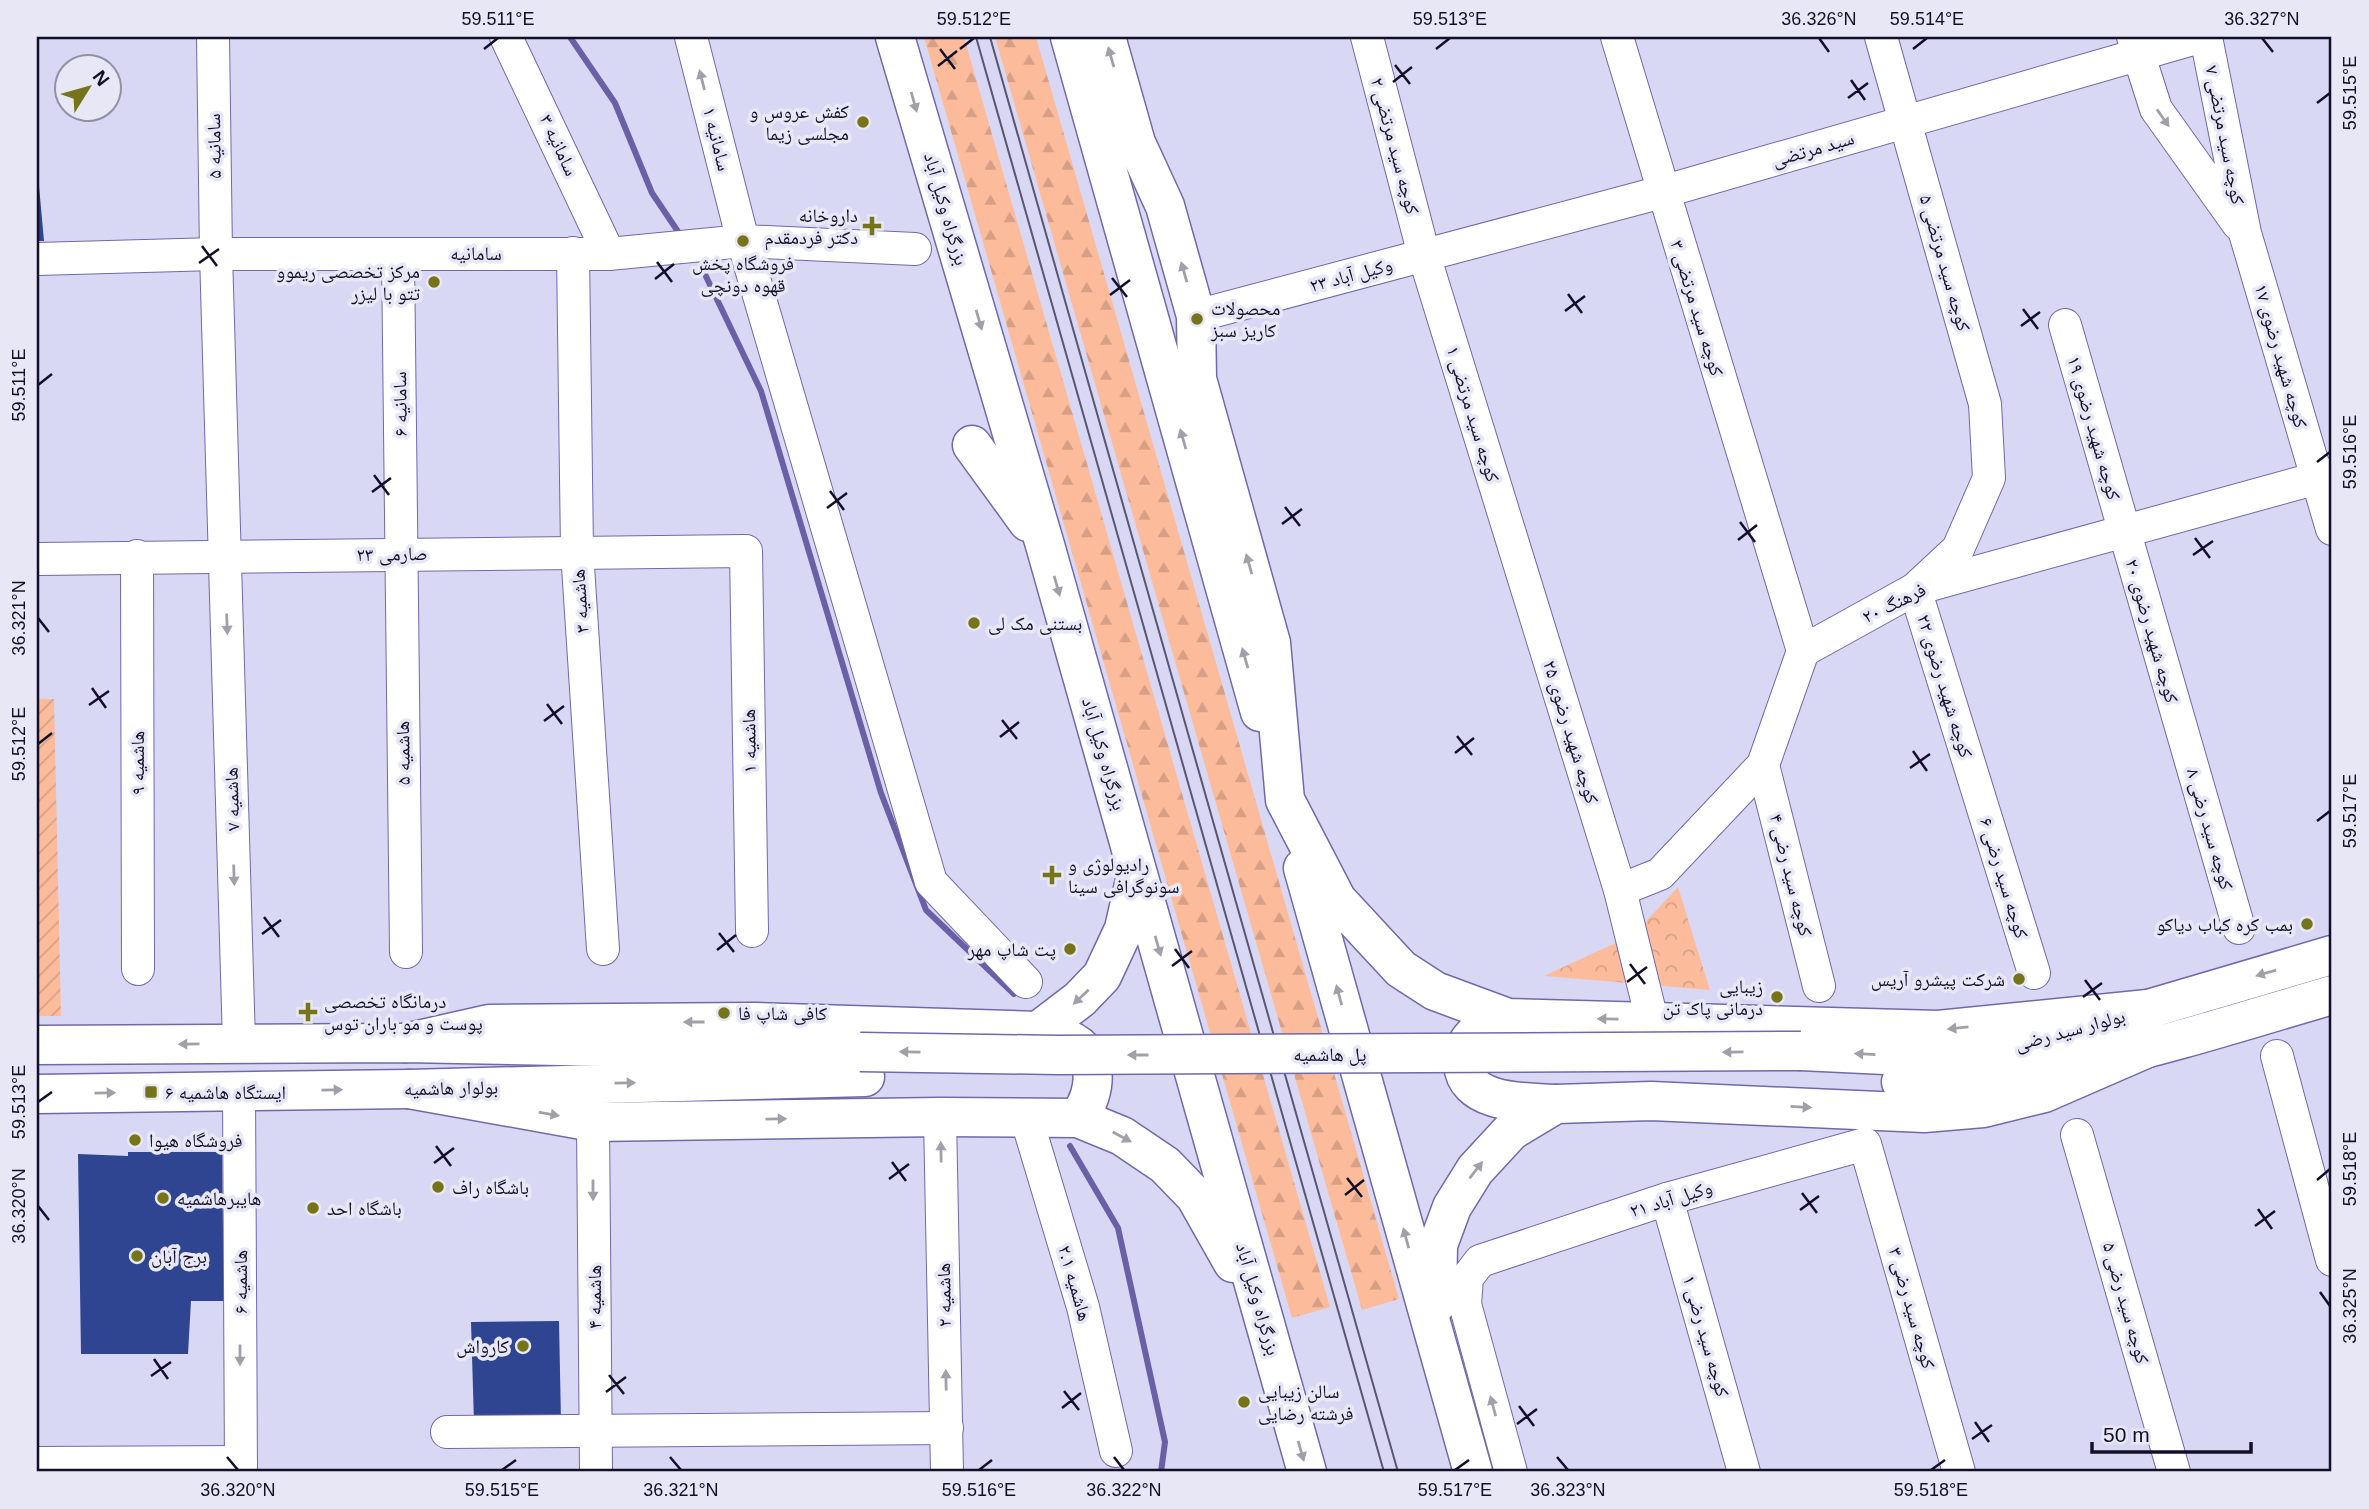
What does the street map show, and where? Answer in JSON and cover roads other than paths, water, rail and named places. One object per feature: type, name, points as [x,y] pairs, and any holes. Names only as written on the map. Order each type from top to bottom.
[{"type":"main road","name":"بزرگراه وکیل آباد","points":[[895,37],[1045,545],[1307,1472]]},
{"type":"main road","points":[[1070,37],[1473,1472]]},
{"type":"main road","points":[[1106,37],[1136,144],[1165,206],[1196,316],[1197,379],[1271,643],[1285,800],[1337,900],[1401,969],[1435,991],[1508,1018],[1938,1030],[2154,1026]]},
{"type":"main road","points":[[972,445],[1045,545]]},
{"type":"main road","points":[[1038,1031],[1080,999],[1102,976],[1124,929],[1137,870]]},
{"type":"main road","name":"بولوار سید رضی","points":[[1800,1064],[1929,1083],[2036,1073],[2332,955]]},
{"type":"main road","name":"بولوار سید رضی","points":[[2154,1026],[2332,995]]},
{"type":"main road","points":[[1508,1018],[1482,1027],[1468,1040],[1462,1061],[1465,1077],[1481,1093],[1513,1101],[1556,1104],[1651,1101],[1923,1113],[1983,1108],[2044,1093],[2154,1026]]},
{"type":"main road","points":[[405,1043],[489,1024],[756,1022],[1038,1031],[1073,1040],[1085,1053],[1093,1069],[1094,1087],[1089,1104],[1078,1118]]},
{"type":"main road","points":[[37,1045],[405,1043],[862,1064]]},
{"type":"main road","name":"پل هاشمیه","points":[[862,1064],[1800,1064]]},
{"type":"main road","name":"بولوار هاشمیه","points":[[37,1094],[410,1089],[862,1064]]},
{"type":"main road","points":[[410,1089],[593,1122],[940,1117],[1078,1118],[1122,1136],[1165,1165],[1195,1196],[1262,1314]]},
{"type":"main road","points":[[1437,1351],[1438,1245],[1452,1207],[1475,1170],[1511,1131],[1556,1104]]},
{"type":"street","name":"سامانیه ۵","points":[[213,37],[225,555]]},
{"type":"street","name":"سامانیه ۳","points":[[506,37],[609,254]]},
{"type":"street","name":"سامانیه ۱","points":[[691,37],[743,241],[931,882],[1026,982]]},
{"type":"street","name":"کوچه سید مرتضی ۲","points":[[1367,37],[1424,255]]},
{"type":"street","name":"کوچه سید مرتضی ۳","points":[[1617,37],[1803,651]]},
{"type":"street","name":"کوچه سید مرتضی ۵","points":[[1881,37],[1985,404],[1989,478],[1958,549],[1915,589]]},
{"type":"street","name":"سید مرتضی","points":[[1424,255],[1662,192],[1905,122],[2136,46],[2200,37]]},
{"type":"street","name":"کوچه سید مرتضی ۷","points":[[2206,37],[2245,233]]},
{"type":"street","points":[[2136,46],[2156,109],[2245,233]]},
{"type":"street","name":"کوچه شهید رضوی ۱۷","points":[[2245,233],[2324,476],[2332,529]]},
{"type":"street","name":"سامانیه","points":[[37,258],[216,254],[609,254],[743,241],[915,249]]},
{"type":"street","name":"هاشمیه ۳","points":[[573,253],[577,551],[603,949]]},
{"type":"street","name":"سامانیه ۶","points":[[398,254],[401,554]]},
{"type":"street","name":"۲۳ وکیل آباد","points":[[1196,316],[1424,255]]},
{"type":"street","name":"کوچه سید مرتضی ۱","points":[[1424,255],[1523,573]]},
{"type":"street","name":"کوچه شهید رضوی ۱۹","points":[[2065,325],[2122,532]]},
{"type":"street","name":"فرهنگ ۲۰","points":[[1803,651],[1915,589],[2324,476]]},
{"type":"street","name":"کوچه شهید رضوی ۲۰","points":[[2122,532],[2181,731]]},
{"type":"street","name":"صارمی ۲۳","points":[[37,559],[746,551]]},
{"type":"street","name":"هاشمیه ۱","points":[[746,551],[752,931]]},
{"type":"street","name":"هاشمیه ۵","points":[[401,554],[406,952]]},
{"type":"street","name":"هاشمیه ۷","points":[[225,555],[239,1043]]},
{"type":"street","name":"هاشمیه ۹","points":[[136,556],[138,969]]},
{"type":"street","name":"کوچه شهید رضوی ۲۵","points":[[1523,573],[1620,890],[1652,1020]]},
{"type":"street","name":"کوچه شهید رضوی ۲۲","points":[[1915,589],[1975,783]]},
{"type":"street","points":[[1620,890],[1660,874],[1763,765],[1803,651]]},
{"type":"street","name":"کوچه سید رضی ۸","points":[[2181,731],[2239,928]]},
{"type":"street","name":"کوچه سید رضی ۴","points":[[1763,765],[1819,986]]},
{"type":"street","name":"کوچه سید رضی ۶","points":[[1975,783],[2034,973]]},
{"type":"street","points":[[2277,1056],[2332,1260]]},
{"type":"street","name":"هاشمیه ۶","points":[[239,1091],[241,1467]]},
{"type":"street","name":"هاشمیه ۲","points":[[940,1117],[947,1472]]},
{"type":"street","name":"هاشمیه ۲.۱","points":[[1026,1117],[1083,1307],[1116,1451]]},
{"type":"street","name":"هاشمیه ۴","points":[[593,1122],[596,1472]]},
{"type":"street","name":"کوچه سید رضی ۵","points":[[2077,1135],[2174,1472]]},
{"type":"street","name":"۲۱ وکیل آباد","points":[[1511,1472],[1465,1304],[1467,1278],[1480,1261],[1667,1199],[1865,1144]]},
{"type":"street","name":"کوچه سید رضی ۳","points":[[1865,1144],[1959,1472]]},
{"type":"street","name":"کوچه سید رضی ۱","points":[[1667,1199],[1744,1472]]},
{"type":"street","points":[[447,1432],[947,1428]]},
{"type":"street","points":[[37,1463],[241,1467]]},
{"type":"waterway","points":[[570,37],[615,103],[652,193],[681,236]]},
{"type":"waterway","points":[[701,266],[761,391],[881,793],[926,910],[1014,994]]},
{"type":"waterway","points":[[1070,1146],[1118,1228],[1165,1442],[1161,1472]]},
{"type":"tram line","points":[[976,37],[1384,1472]]},
{"type":"tram line","points":[[990,37],[1398,1472]]},
{"type":"place","name":"کفش عروس و مجلسی زیما","points":[[863,122]]},
{"type":"place","name":"داروخانه دكتر فردمقدم","points":[[872,226]]},
{"type":"place","name":"فروشگاه پخش قهوه دونچی","points":[[743,241]]},
{"type":"place","name":"مرکز تخصصی ریموو تتو با لیزر","points":[[434,282]]},
{"type":"place","name":"محصولات کاریز سبز","points":[[1197,319]]},
{"type":"place","name":"بستنی مک لی","points":[[974,623]]},
{"type":"place","name":"رادیولوژی و سونوگرافی سینا","points":[[1052,875]]},
{"type":"place","name":"بمب کره کباب دیاکو","points":[[2307,924]]},
{"type":"place","name":"پت شاپ مهر","points":[[1070,949]]},
{"type":"place","name":"شرکت پیشرو آریس","points":[[2019,979]]},
{"type":"place","name":"زیبایی درمانی پاک تن","points":[[1777,997]]},
{"type":"place","name":"درمانگاه تخصصی پوست و مو باران توس","points":[[308,1012]]},
{"type":"place","name":"کافی شاپ فا","points":[[724,1013]]},
{"type":"place","name":"ایستگاه هاشمیه ۶","points":[[151,1092]]},
{"type":"place","name":"فروشگاه هیوا","points":[[135,1140]]},
{"type":"place","name":"باشگاه راف","points":[[438,1187]]},
{"type":"place","name":"هایبرهاشمیه","points":[[163,1198]]},
{"type":"place","name":"باشگاه احد","points":[[313,1208]]},
{"type":"place","name":"برج آبان","points":[[137,1256]]},
{"type":"place","name":"کارواش","points":[[523,1346]]},
{"type":"place","name":"سالن زیبایی فرشته رضایی","points":[[1244,1402]]}]
